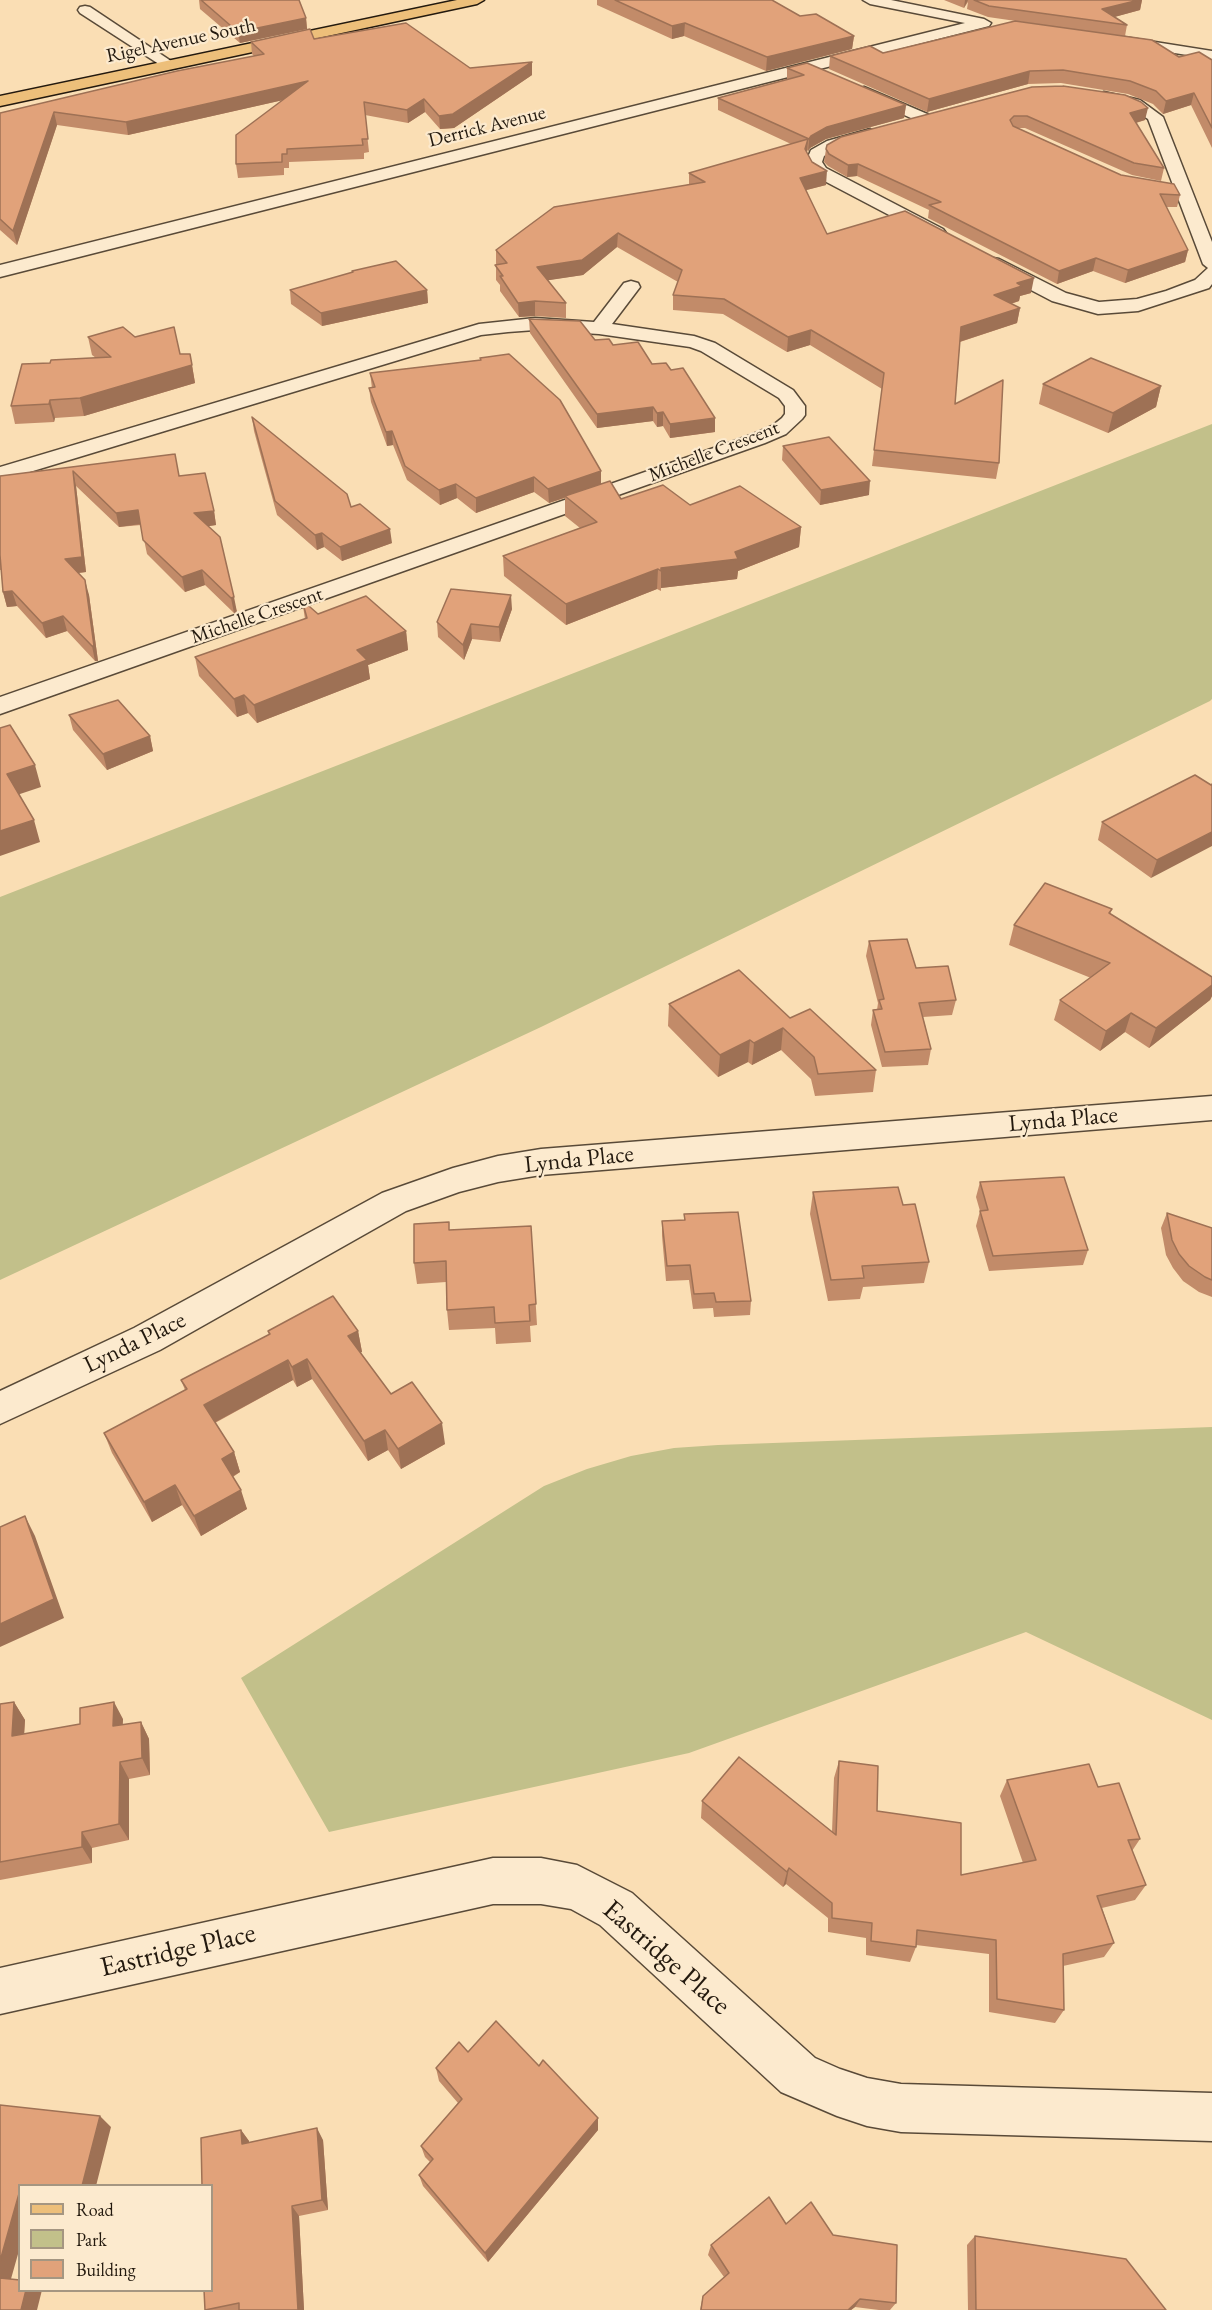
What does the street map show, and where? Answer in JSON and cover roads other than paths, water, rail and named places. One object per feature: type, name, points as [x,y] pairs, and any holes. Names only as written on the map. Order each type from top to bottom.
[{"type":"main road","name":"Rigel Avenue South","points":[[0,101],[477,0]]},
{"type":"street","name":"Derrick Avenue","points":[[0,271],[809,68],[833,69],[989,24],[870,0]]},
{"type":"street","points":[[85,10],[170,65]]},
{"type":"street","points":[[1102,38],[1212,55]]},
{"type":"street","points":[[833,69],[856,70]]},
{"type":"street","points":[[852,86],[932,117],[905,124]]},
{"type":"street","points":[[1083,94],[1134,103],[1155,117],[1212,264]]},
{"type":"street","points":[[885,130],[833,144],[817,153],[814,162],[819,171],[955,243]]},
{"type":"street","points":[[1160,189],[1182,190]]},
{"type":"street","points":[[976,254],[1059,297],[1098,308],[1138,305],[1173,295],[1202,284],[1212,273]]},
{"type":"street","points":[[599,328],[631,287]]},
{"type":"street","name":"Michelle Crescent","points":[[0,474],[479,330],[535,324],[599,328],[679,338],[708,346],[786,393],[795,406],[795,415],[779,430],[758,439],[0,706]]},
{"type":"street","name":"Lynda Place","points":[[0,1408],[147,1339],[394,1202],[453,1181],[498,1169],[553,1161],[1212,1108]]},
{"type":"street","name":"Eastridge Place","points":[[0,1991],[493,1881],[541,1881],[577,1888],[616,1909],[798,2075],[837,2092],[867,2102],[901,2108],[1212,2117]]}]
